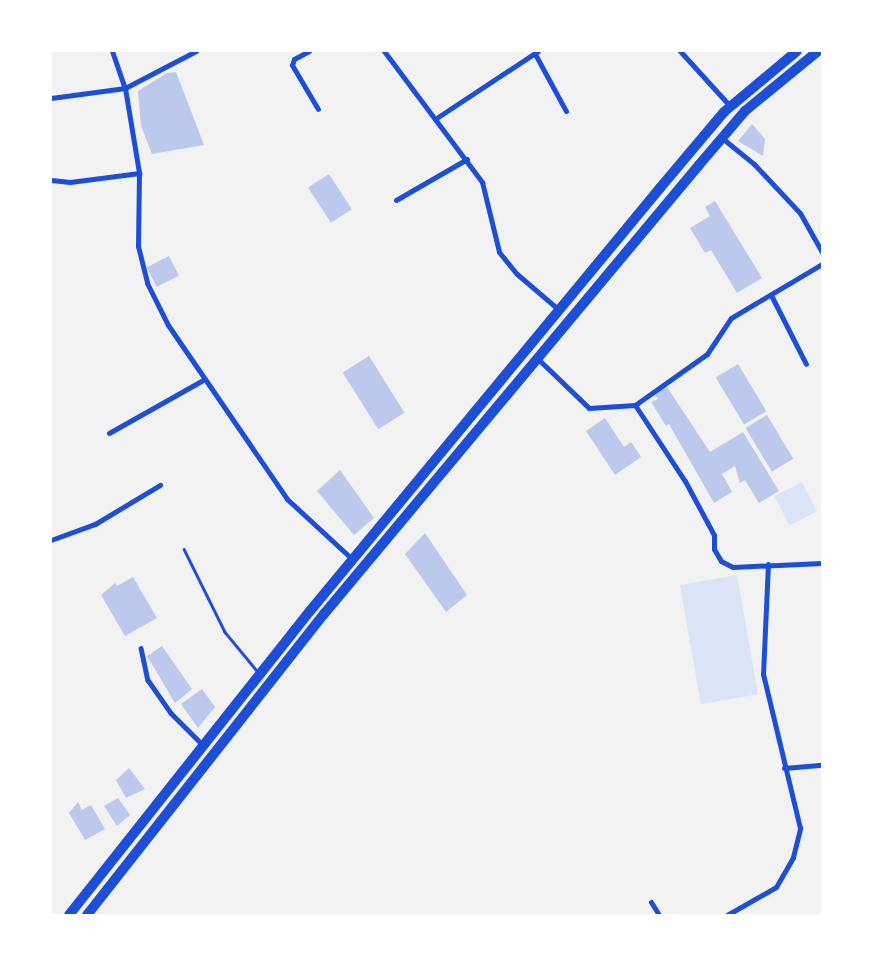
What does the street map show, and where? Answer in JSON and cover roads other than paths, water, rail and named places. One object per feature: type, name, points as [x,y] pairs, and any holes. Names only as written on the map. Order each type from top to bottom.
[{"type":"highway","points":[[69,915],[260,674],[558,309],[730,106],[797,51]]},
{"type":"highway","points":[[87,915],[150,841],[324,614],[722,138],[745,111],[818,51]]},
{"type":"street","points":[[112,51],[125,88],[139,173],[140,262],[168,325],[293,506],[353,560]]},
{"type":"street","points":[[51,98],[125,88],[196,51]]},
{"type":"street","points":[[309,51],[293,59],[293,68],[318,109]]},
{"type":"street","points":[[384,51],[438,117],[482,182],[499,252],[517,274],[558,309]]},
{"type":"street","points":[[680,51],[730,106]]},
{"type":"street","points":[[438,117],[537,52],[566,111]]},
{"type":"street","points":[[722,138],[754,164],[800,214],[822,252]]},
{"type":"street","points":[[396,200],[467,159]]},
{"type":"street","points":[[51,180],[70,182],[139,173]]},
{"type":"street","points":[[537,358],[589,408],[635,405],[707,354],[731,318],[772,297],[822,264]]},
{"type":"street","points":[[772,297],[806,364]]},
{"type":"street","points":[[109,433],[205,379]]},
{"type":"street","points":[[635,405],[685,481],[714,535],[714,549],[721,561],[733,567],[822,563]]},
{"type":"street","points":[[51,540],[95,524],[160,485]]},
{"type":"street","points":[[727,915],[776,887],[793,857],[800,828],[763,674],[768,564]]},
{"type":"street","points":[[141,648],[148,680],[172,713],[204,746]]},
{"type":"street","points":[[784,768],[822,765]]},
{"type":"street","points":[[651,902],[659,915]]},
{"type":"lane","points":[[184,549],[225,632],[260,674]]}]
